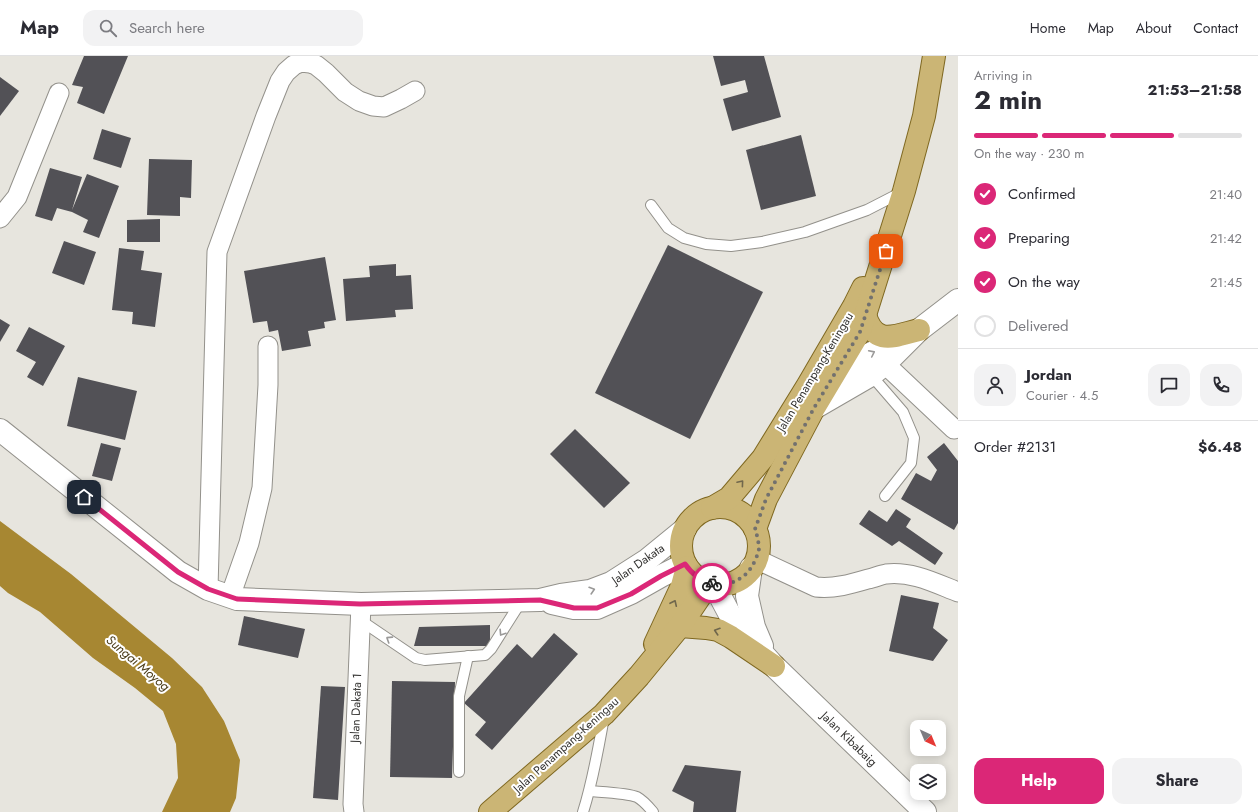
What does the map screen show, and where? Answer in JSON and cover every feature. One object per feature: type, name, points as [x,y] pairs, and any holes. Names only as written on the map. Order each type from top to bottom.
[{"type":"main road","name":"Jalan Penampang-Keningau","points":[[755,529],[766,499],[814,408],[860,332],[904,191],[924,116],[934,56]]},
{"type":"main road","name":"Jalan Penampang-Keningau","points":[[712,508],[729,498],[763,458],[854,306],[895,220]]},
{"type":"main road","points":[[865,315],[872,331],[879,336],[886,337],[919,330]]},
{"type":"main road","points":[[808,385],[837,370]]},
{"type":"main road","points":[[725,507],[737,510],[748,518],[755,529],[758,539],[759,549],[754,564],[745,575],[736,581],[727,584],[713,584],[700,579],[686,566],[682,553],[681,541],[685,529],[691,519],[701,512],[712,508],[725,507]]},
{"type":"main road","name":"Jalan Penampang-Keningau","points":[[639,676],[682,586],[686,566]]},
{"type":"main road","name":"Jalan Penampang-Keningau","points":[[490,812],[604,714],[639,676],[713,584]]},
{"type":"main road","points":[[680,626],[718,630],[732,637],[774,666]]},
{"type":"street","points":[[208,589],[217,252],[280,81],[286,72],[294,65],[301,62],[310,62],[326,73],[345,92],[359,101],[373,106],[384,106],[402,99],[415,91]]},
{"type":"street","points":[[0,218],[17,197],[59,93]]},
{"type":"street","points":[[814,408],[878,369],[919,330],[958,300]]},
{"type":"street","points":[[837,370],[919,330]]},
{"type":"street","points":[[230,597],[249,543],[262,488],[268,385],[268,346]]},
{"type":"street","points":[[878,369],[954,429]]},
{"type":"street","name":"Jalan Dakata","points":[[0,430],[178,572],[208,589],[237,599],[360,612],[531,600],[590,591],[611,583],[647,560],[685,529]]},
{"type":"street","points":[[647,560],[661,576]]},
{"type":"street","points":[[754,564],[816,587],[827,588],[841,586],[885,574],[900,574],[912,575],[925,579],[958,592]]},
{"type":"street","name":"Jalan Kibabaig","points":[[754,564],[747,596],[750,612],[760,643],[774,666]]},
{"type":"street","name":"Jalan Dakata","points":[[531,600],[574,608],[597,608],[631,594],[661,576],[686,566]]},
{"type":"street","name":"Jalan Kibabaig","points":[[713,584],[729,613],[744,633],[774,666],[925,812]]},
{"type":"street","name":"Jalan Dakata 1","points":[[354,812],[353,804],[360,612]]},
{"type":"lane","points":[[651,205],[668,228],[684,238],[706,244],[731,246],[762,242],[805,232],[867,210],[904,191]]},
{"type":"lane","points":[[878,369],[903,412],[914,438],[911,463],[885,496]]},
{"type":"lane","points":[[360,612],[416,658],[425,660],[485,655],[531,600]]},
{"type":"lane","points":[[459,772],[459,696],[468,656]]},
{"type":"lane","points":[[583,812],[590,790],[596,762],[604,714]]},
{"type":"lane","points":[[590,790],[635,796],[646,803],[653,812]]},
{"type":"water","name":"Sungai Moyog","points":[[0,521],[71,574],[172,658],[202,687],[224,721],[240,760],[236,798],[230,812],[162,812],[178,778],[176,744],[163,711],[135,688],[93,658],[40,612],[8,593],[0,586]]},
{"type":"building","points":[[84,56],[128,56],[104,114],[77,103],[83,87],[72,85]]},
{"type":"building","points":[[713,56],[764,56],[781,117],[732,131],[723,99],[748,92],[745,80],[721,86]]},
{"type":"building","points":[[0,77],[19,91],[0,116]]},
{"type":"building","points":[[102,129],[131,138],[121,168],[93,159]]},
{"type":"building","points":[[801,135],[816,196],[761,210],[746,150]]},
{"type":"building","points":[[149,159],[192,160],[191,198],[180,197],[180,216],[147,215]]},
{"type":"building","points":[[50,168],[82,177],[72,210],[87,174],[119,186],[99,238],[83,232],[88,220],[72,212],[57,208],[52,221],[35,216]]},
{"type":"building","points":[[160,219],[160,242],[127,242],[127,220]]},
{"type":"building","points":[[64,241],[96,252],[84,285],[52,273]]},
{"type":"building","points":[[668,245],[763,292],[690,439],[595,393]]},
{"type":"building","points":[[119,248],[144,251],[141,270],[162,273],[155,327],[132,324],[133,312],[112,310]]},
{"type":"building","points":[[325,257],[336,320],[324,322],[325,328],[308,331],[311,346],[282,351],[278,330],[269,332],[267,321],[253,323],[244,271]]},
{"type":"building","points":[[396,264],[396,276],[411,275],[413,309],[395,310],[396,317],[346,321],[343,279],[370,277],[369,266]]},
{"type":"building","points":[[0,319],[10,325],[0,342]]},
{"type":"building","points":[[29,327],[65,346],[43,386],[27,377],[36,362],[16,351]]},
{"type":"building","points":[[78,377],[137,391],[125,440],[67,426]]},
{"type":"building","points":[[575,429],[630,483],[604,508],[550,454]]},
{"type":"building","points":[[101,443],[121,448],[112,481],[92,476]]},
{"type":"building","points":[[944,443],[958,461],[958,523],[954,530],[901,499],[916,473],[931,481],[937,470],[927,457]]},
{"type":"building","points":[[896,509],[911,519],[906,527],[943,553],[935,565],[899,541],[892,546],[859,524],[869,510],[887,522]]},
{"type":"building","points":[[901,595],[939,603],[933,628],[948,640],[933,661],[889,651]]},
{"type":"building","points":[[244,616],[305,629],[298,658],[238,645]]},
{"type":"building","points":[[490,625],[490,646],[414,646],[419,627]]},
{"type":"building","points":[[554,633],[578,654],[492,750],[475,735],[486,722],[464,703],[517,644],[532,658]]},
{"type":"building","points":[[392,681],[455,682],[452,778],[390,777]]},
{"type":"building","points":[[321,686],[345,687],[338,800],[313,798]]},
{"type":"building","points":[[685,765],[741,771],[736,812],[693,812],[694,802],[672,791]]},
{"type":"way so far","points":[[712,583],[727,584],[736,581],[745,575],[756,559],[759,549],[755,529],[766,499],[814,408],[860,332],[886,251]]},
{"type":"route","points":[[84,497],[178,572],[208,589],[237,599],[360,604],[540,600],[574,608],[597,608],[631,594],[685,564],[693,574],[700,579],[712,583]]}]
